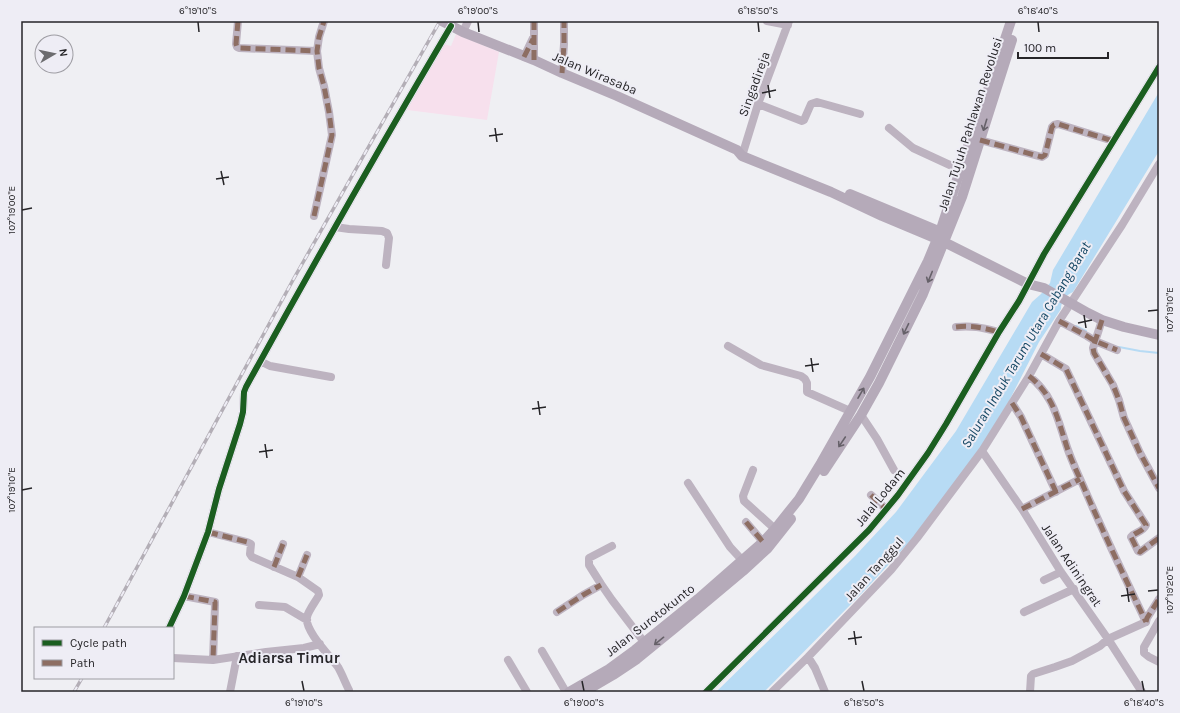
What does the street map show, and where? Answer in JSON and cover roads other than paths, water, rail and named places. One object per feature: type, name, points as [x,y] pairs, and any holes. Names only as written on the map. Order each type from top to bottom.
[{"type":"main road","name":"Jalan Wirasaba","points":[[442,21],[463,32],[617,96],[889,219],[942,237],[994,261],[1102,320],[1159,335]]},
{"type":"main road","name":"Jalan Tujuh Pahlawan Revolusi","points":[[942,237],[966,152],[1011,21]]},
{"type":"main road","name":"Jalan Tujuh Pahlawan Revolusi","points":[[942,237],[962,197],[1018,21]]},
{"type":"main road","name":"Jalan Surotokunto","points":[[584,692],[637,659],[721,579],[763,542],[799,499],[870,376],[928,261],[942,237]]},
{"type":"main road","name":"Jalan Surotokunto","points":[[568,692],[609,669],[644,642],[672,625],[743,571],[768,548],[781,533],[804,502],[879,383],[917,305],[942,237]]},
{"type":"street","points":[[238,21],[236,44],[239,48],[317,51]]},
{"type":"street","points":[[314,216],[332,135],[317,51],[319,37],[324,21]]},
{"type":"street","points":[[463,32],[468,21]]},
{"type":"street","points":[[529,59],[534,36],[534,21]]},
{"type":"street","points":[[562,73],[564,21]]},
{"type":"street","points":[[767,21],[789,23]]},
{"type":"street","name":"Singadireja","points":[[741,152],[789,23]]},
{"type":"street","points":[[169,627],[184,596],[208,532],[219,489],[242,418],[244,392],[335,226],[451,26]]},
{"type":"street","name":"Jalal Lodam","points":[[706,692],[832,567],[868,530],[898,495],[928,453],[946,424],[999,332],[1019,301],[1044,254],[1159,67]]},
{"type":"street","points":[[758,104],[802,121],[804,120],[811,104],[817,102],[860,114]]},
{"type":"street","points":[[980,140],[1042,157],[1045,155],[1052,127],[1058,124],[1113,141]]},
{"type":"street","points":[[889,128],[913,148],[961,169]]},
{"type":"street","name":"Jalan Tanggul","points":[[772,692],[808,658],[891,570],[917,538],[982,451],[1029,376],[1070,303],[1159,164]]},
{"type":"street","points":[[335,226],[349,229],[382,231],[387,233],[389,238],[386,265]]},
{"type":"street","points":[[1061,319],[1117,350]]},
{"type":"street","points":[[1102,320],[1093,348],[1094,353],[1113,385],[1124,418],[1140,453],[1159,488]]},
{"type":"street","points":[[956,327],[974,326],[999,332]]},
{"type":"street","points":[[728,346],[761,365],[805,379],[807,383],[807,392],[850,411]]},
{"type":"street","points":[[1041,354],[1066,369],[1124,491],[1146,525],[1146,527],[1131,537],[1138,552],[1158,542]]},
{"type":"street","points":[[260,361],[270,366],[331,377]]},
{"type":"street","points":[[1029,376],[1038,382],[1055,409],[1065,442],[1080,479],[1106,539],[1146,622]]},
{"type":"street","points":[[1012,403],[1021,417],[1056,492]]},
{"type":"street","points":[[860,415],[877,440],[894,470]]},
{"type":"street","name":"Jalan Adiningrat","points":[[982,451],[1022,509],[1061,572],[1108,639],[1142,692]]},
{"type":"street","points":[[753,470],[744,496],[744,502],[775,529]]},
{"type":"street","points":[[1022,509],[1080,479]]},
{"type":"street","points":[[688,483],[730,547],[742,560]]},
{"type":"street","points":[[871,495],[886,509]]},
{"type":"street","points":[[746,522],[763,542]]},
{"type":"street","points":[[208,532],[248,542],[251,544],[250,556],[298,577],[318,591],[320,594],[308,615],[307,620],[309,628],[313,636],[339,669],[349,692]]},
{"type":"street","points":[[274,566],[283,544]]},
{"type":"street","points":[[612,546],[588,559],[589,565],[601,585],[644,642]]},
{"type":"street","points":[[298,577],[307,555]]},
{"type":"street","points":[[1044,580],[1061,572]]},
{"type":"street","points":[[556,612],[601,585]]},
{"type":"street","points":[[1024,612],[1074,590]]},
{"type":"street","points":[[184,596],[215,602],[213,660]]},
{"type":"street","points":[[1030,692],[1032,675],[1072,661],[1100,646],[1108,639],[1146,622],[1159,599]]},
{"type":"street","points":[[259,605],[285,608],[307,620]]},
{"type":"street","points":[[1158,625],[1143,650],[1149,657],[1159,662]]},
{"type":"street","points":[[174,658],[213,660],[304,648],[320,644]]},
{"type":"street","points":[[542,651],[568,692]]},
{"type":"street","points":[[230,692],[236,656]]},
{"type":"street","points":[[808,658],[815,668],[826,692]]},
{"type":"street","points":[[508,660],[527,692]]},
{"type":"water","name":"Saluran Induk Tarum Utara Cabang Barat","points":[[1159,92],[1159,151],[1073,292],[1063,301],[1061,309],[1039,342],[1009,401],[979,450],[913,538],[866,589],[764,692],[716,692],[855,556],[896,512],[956,431],[1032,302],[1050,283],[1053,270]]},
{"type":"waterway","points":[[1076,326],[1086,331]]},
{"type":"waterway","points":[[1119,347],[1159,353]]},
{"type":"railway","points":[[105,627],[293,280],[440,21]]},
{"type":"railway","points":[[74,692],[81,679]]},
{"type":"district","name":"Adiarsa Timur","points":[[289,658]]}]
